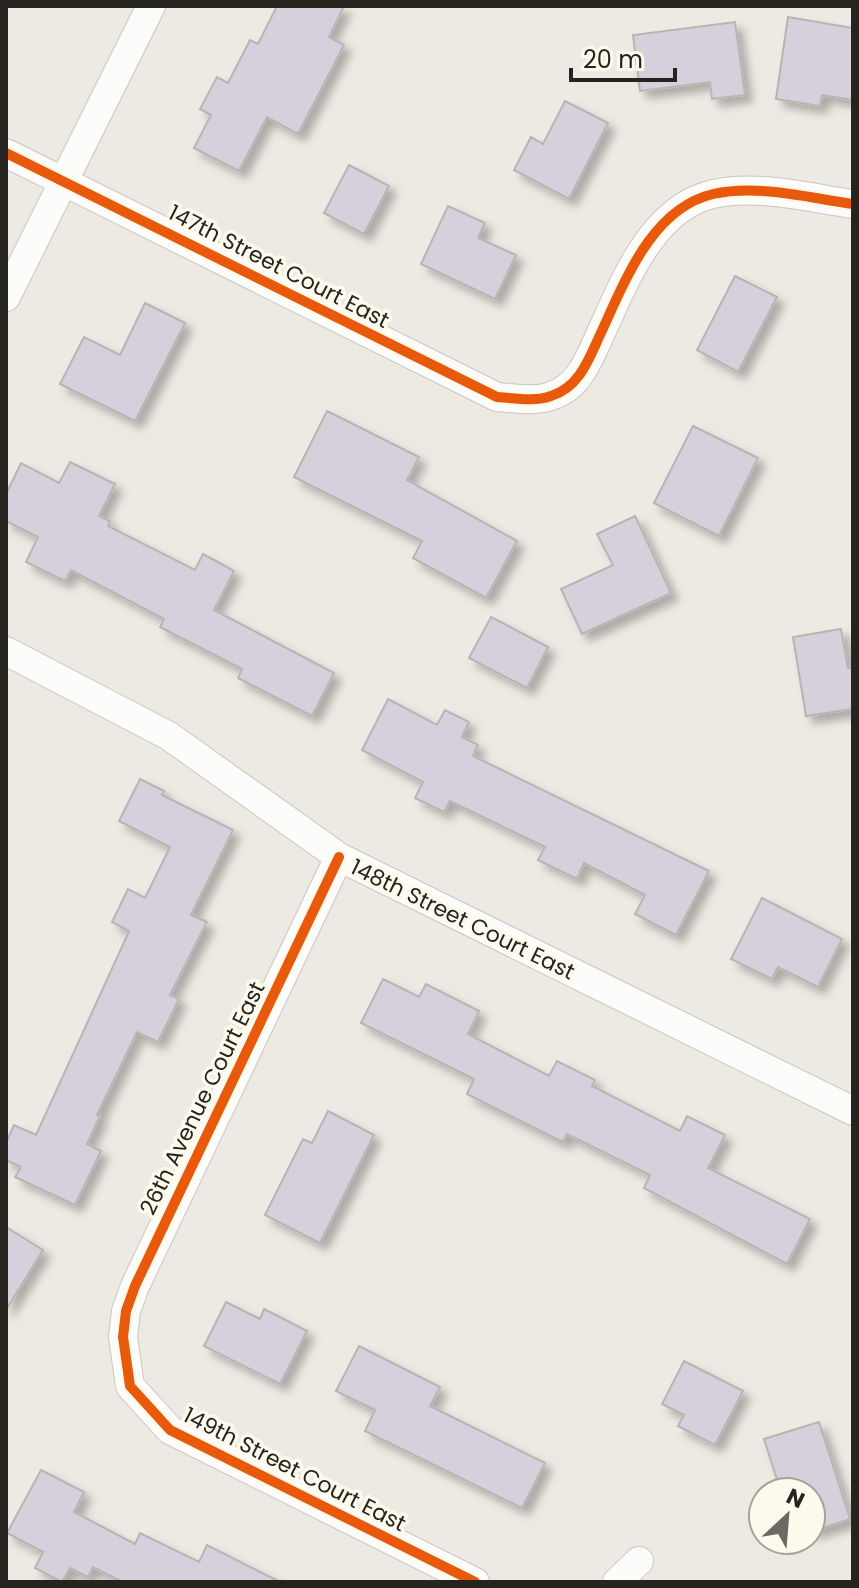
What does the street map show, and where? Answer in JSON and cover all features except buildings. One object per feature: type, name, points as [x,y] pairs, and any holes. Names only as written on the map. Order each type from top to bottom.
[{"type":"street","points":[[6,297],[151,6]]},
{"type":"street","name":"147th Street Court East","points":[[6,153],[497,397],[539,399],[553,396],[583,372],[647,243],[670,217],[691,202],[715,194],[755,191],[853,204]]},
{"type":"street","name":"148th Street Court East","points":[[6,651],[169,736],[339,857],[853,1111]]},
{"type":"street","name":"26th Avenue Court East","points":[[127,1362],[123,1337],[126,1311],[135,1286],[339,857]]},
{"type":"street","name":"149th Street Court East","points":[[127,1362],[130,1386],[170,1430],[475,1582]]},
{"type":"street","points":[[617,1582],[639,1561]]},
{"type":"cycle path","points":[[6,153],[497,397],[517,399],[551,396],[576,380],[642,251],[672,215],[691,202],[713,194],[748,190],[853,204]]},
{"type":"cycle path","points":[[339,857],[135,1286],[126,1311],[123,1337],[130,1386],[170,1430],[475,1582]]}]
